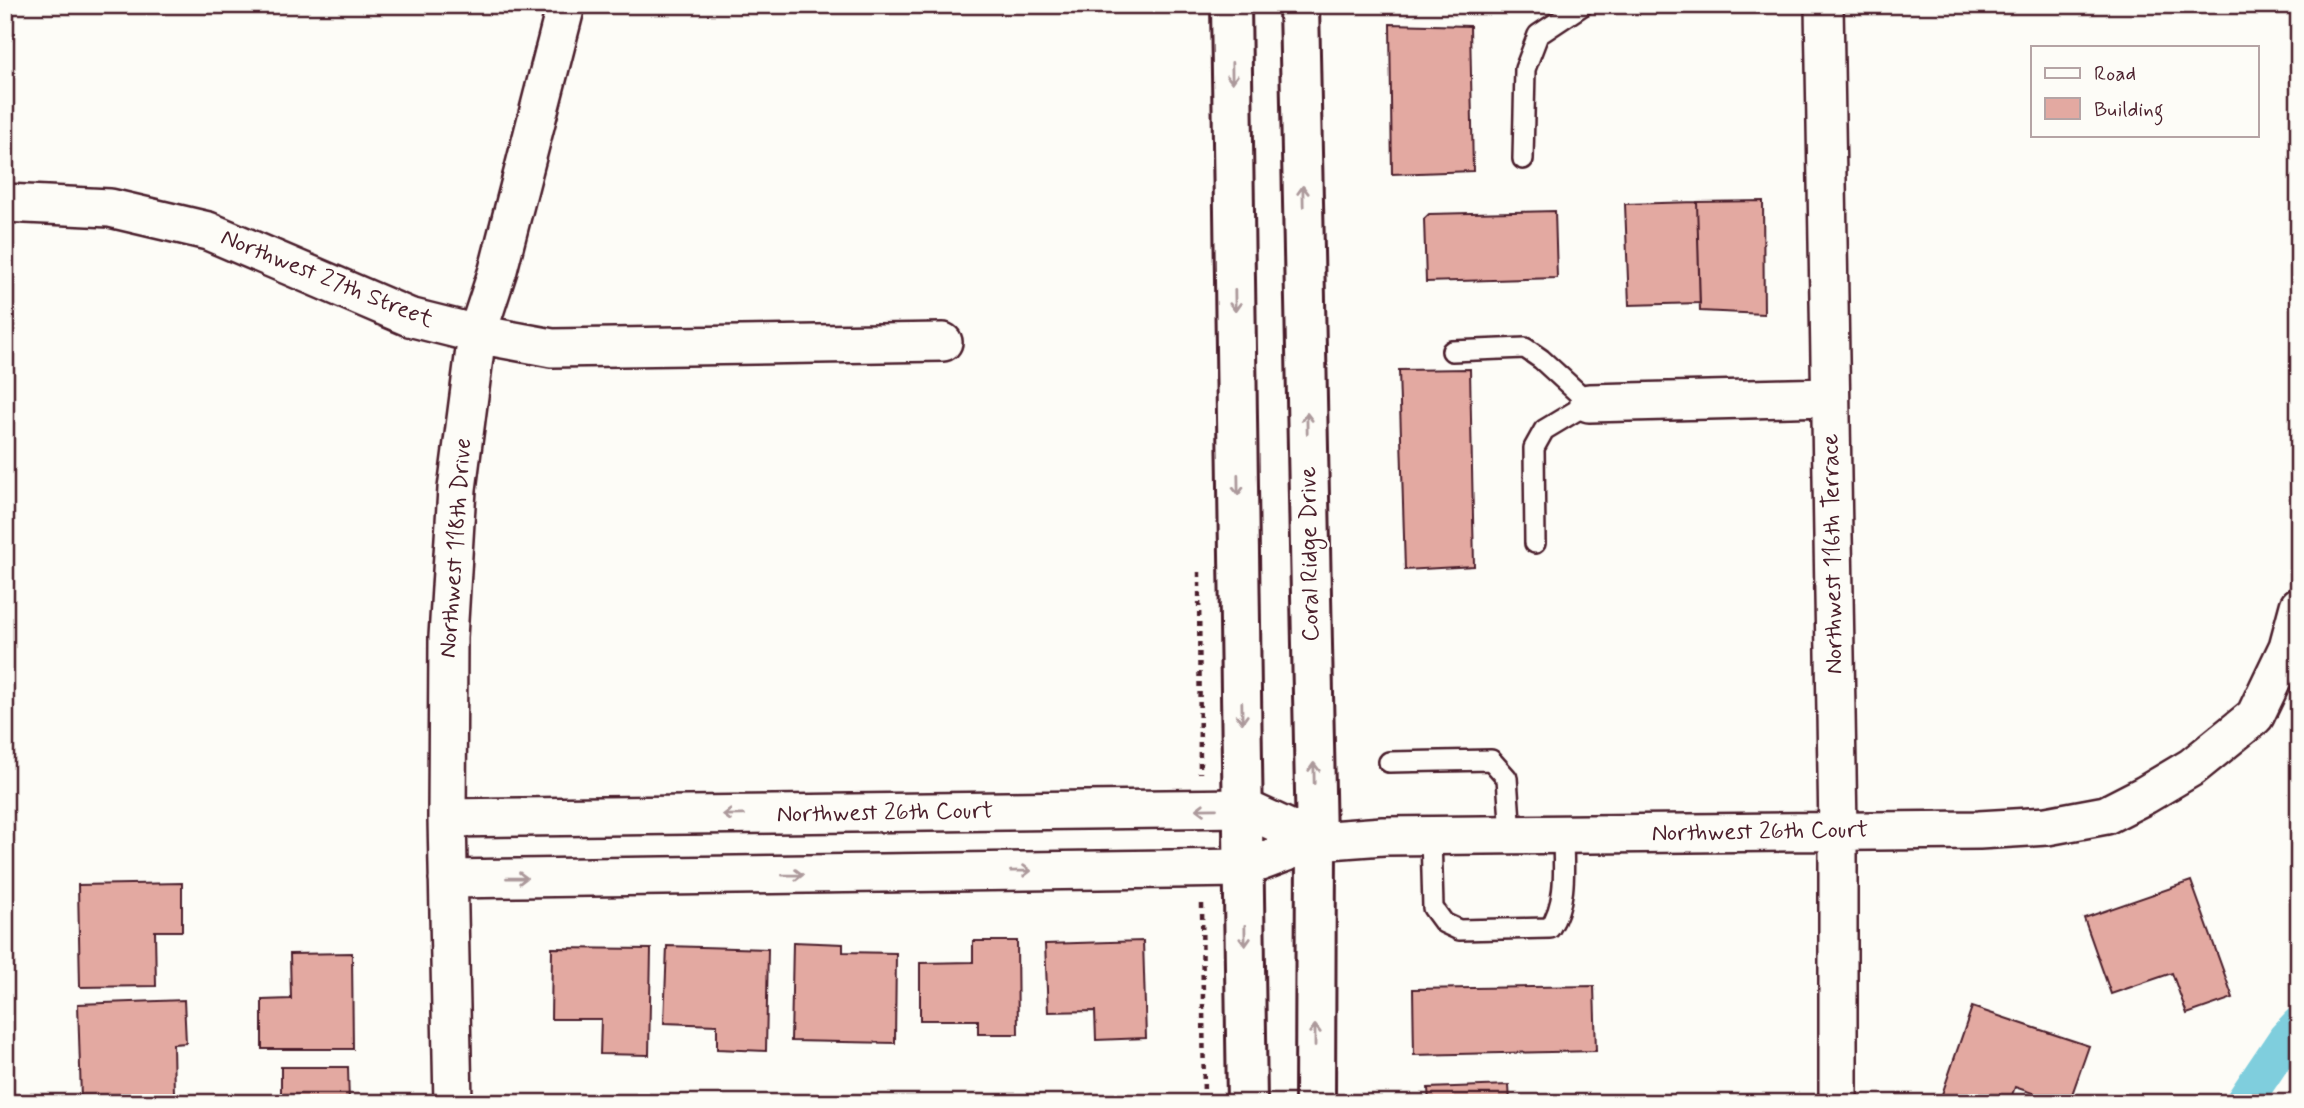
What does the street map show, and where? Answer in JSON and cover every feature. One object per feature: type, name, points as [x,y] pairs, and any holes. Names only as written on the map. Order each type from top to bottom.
[{"type":"main road","points":[[1231,5],[1247,1103]]},
{"type":"main road","name":"Coral Ridge Drive","points":[[1299,5],[1316,841],[1315,1103]]},
{"type":"street","name":"Northwest 118th Drive","points":[[453,1103],[447,818],[448,637],[456,503],[477,334],[498,270],[566,5]]},
{"type":"street","name":"Northwest 116th Terrace","points":[[1824,5],[1838,831],[1838,1103]]},
{"type":"street","name":"Northwest 27th Street","points":[[5,204],[110,208],[208,231],[409,317],[477,334],[552,348],[943,342]]},
{"type":"street","points":[[1589,402],[1830,397]]},
{"type":"street","name":"Northwest 26th Court","points":[[448,879],[1244,868],[1316,841],[1431,835],[1979,830],[2047,826],[2106,815],[2145,795],[2192,767],[2255,716],[2288,647],[2299,606]]},
{"type":"street","name":"Northwest 26th Court","points":[[447,818],[1244,808],[1316,841]]},
{"type":"lane","points":[[1523,159],[1525,69],[1538,35],[1583,5]]},
{"type":"lane","points":[[1452,351],[1525,348],[1589,402],[1544,430],[1534,448],[1535,543]]},
{"type":"lane","points":[[1389,761],[1491,760],[1507,778],[1511,835]]},
{"type":"lane","points":[[1431,835],[1433,908],[1444,923],[1460,930],[1550,928],[1558,916],[1563,900],[1563,834]]},
{"type":"building","points":[[1390,24],[1470,26],[1473,171],[1392,174]]},
{"type":"building","points":[[1763,201],[1764,314],[1700,311],[1697,202]]},
{"type":"building","points":[[1697,202],[1700,303],[1629,305],[1625,204]]},
{"type":"building","points":[[1555,211],[1557,278],[1426,282],[1424,219],[1429,214]]},
{"type":"building","points":[[1470,369],[1474,566],[1405,570],[1399,370]]},
{"type":"building","points":[[2191,881],[2233,998],[2187,1014],[2172,973],[2111,994],[2084,918]]},
{"type":"building","points":[[182,883],[182,931],[155,931],[156,986],[80,987],[78,885]]},
{"type":"building","points":[[973,941],[1017,941],[1018,1034],[978,1034],[978,1020],[920,1020],[920,963],[973,962]]},
{"type":"building","points":[[1143,941],[1146,1038],[1096,1040],[1095,1011],[1048,1012],[1045,944]]},
{"type":"building","points":[[793,942],[843,944],[843,952],[896,953],[895,1043],[791,1041]]},
{"type":"building","points":[[667,946],[768,949],[766,1051],[717,1049],[717,1025],[664,1023]]},
{"type":"building","points":[[552,948],[651,949],[649,1055],[600,1054],[601,1019],[551,1019]]},
{"type":"building","points":[[352,953],[353,1049],[262,1049],[262,1000],[291,999],[290,954]]},
{"type":"building","points":[[1594,986],[1596,1051],[1414,1055],[1413,989]]},
{"type":"building","points":[[184,1000],[186,1043],[173,1044],[174,1095],[81,1098],[78,1004]]},
{"type":"building","points":[[1972,1007],[2089,1046],[2069,1103],[2015,1087],[2009,1103],[1939,1103]]},
{"type":"building","points":[[281,1067],[348,1067],[349,1103],[281,1103]]},
{"type":"building","points":[[1509,1085],[1510,1103],[1429,1103],[1428,1088]]},
{"type":"waterway","points":[[2243,1103],[2286,1039],[2299,1025]]}]
